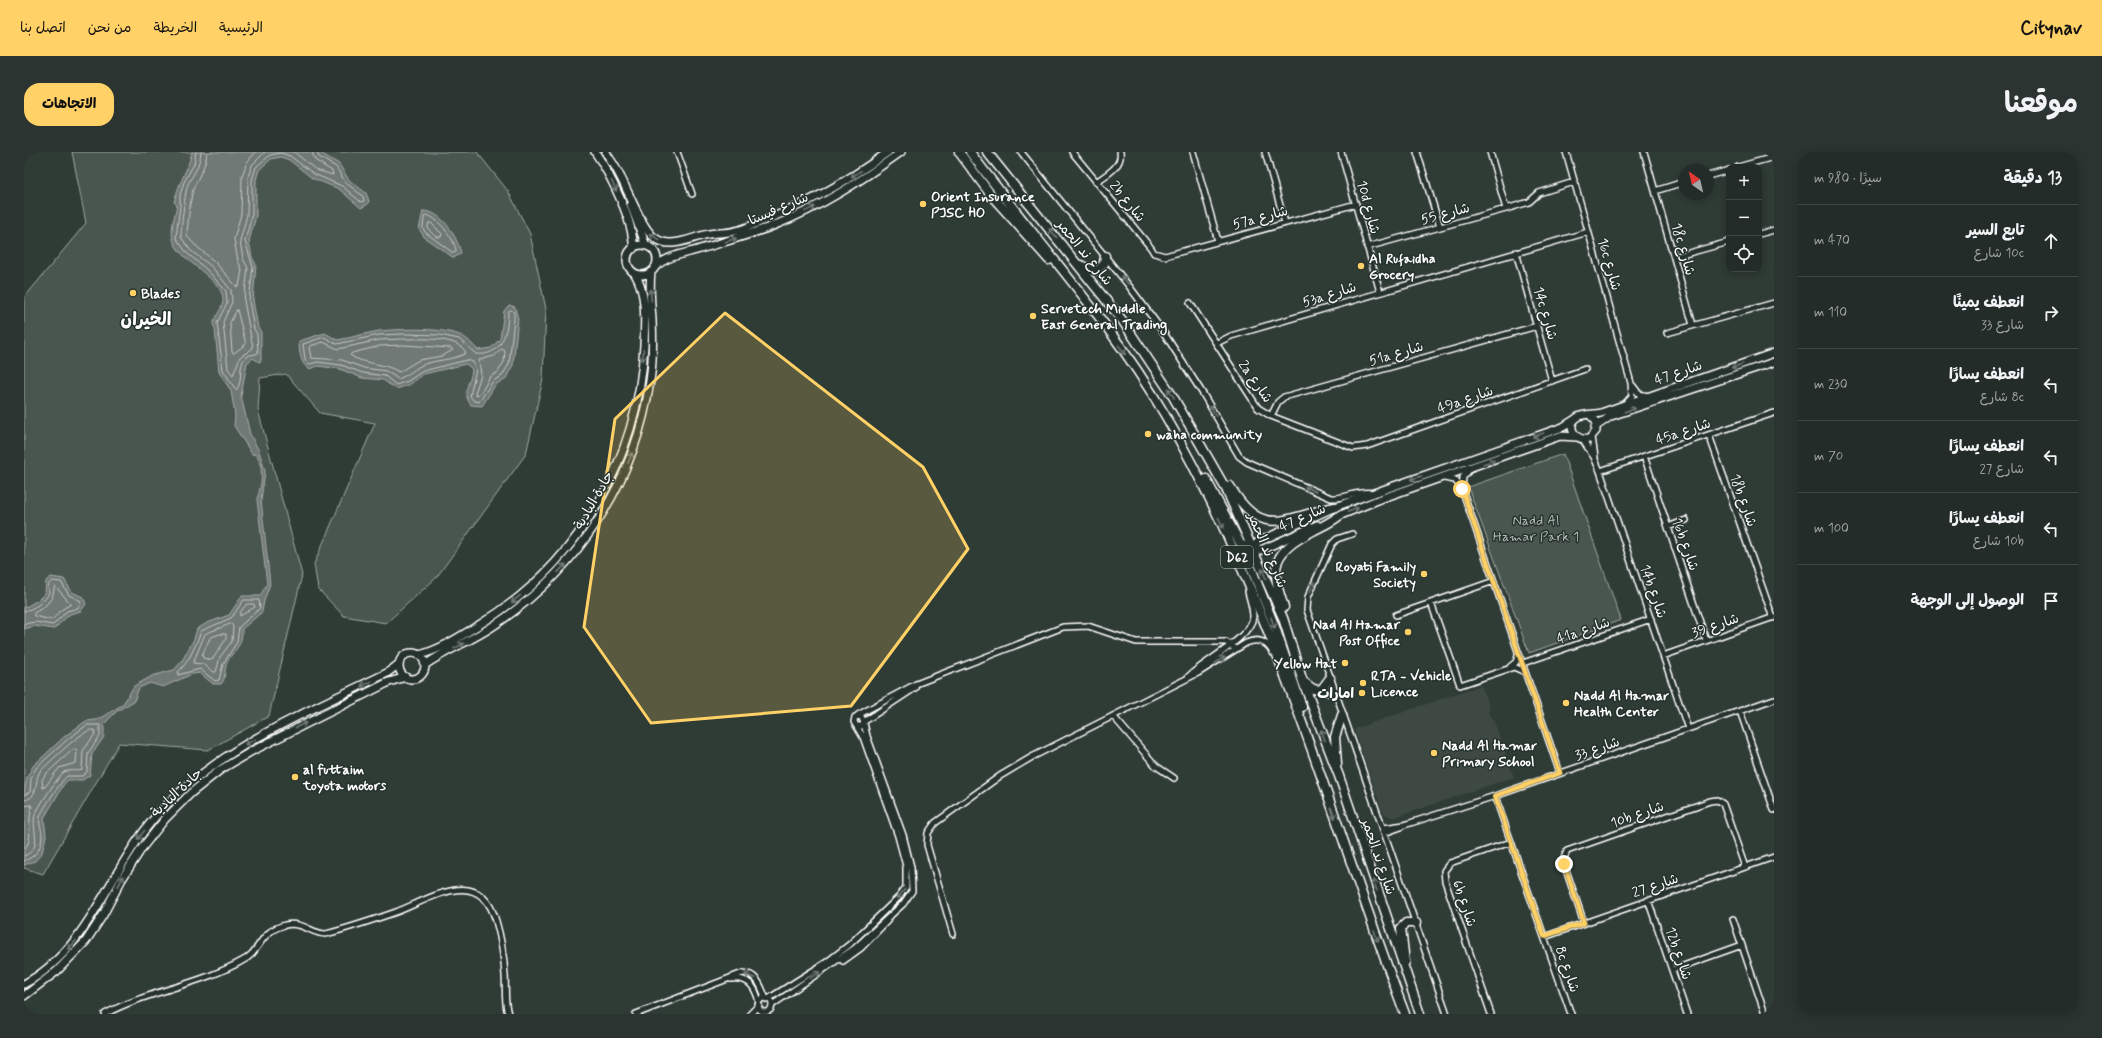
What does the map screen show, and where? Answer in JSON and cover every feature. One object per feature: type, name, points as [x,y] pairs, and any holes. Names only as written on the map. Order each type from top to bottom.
[{"type":"main road","name":"شارع ند الحمر","points":[[970,152],[1065,271],[1145,382],[1167,418],[1206,490],[1268,627],[1405,1014]]},
{"type":"main road","name":"شارع ند الحمر","points":[[987,152],[1122,320],[1153,364],[1209,457],[1253,548],[1283,618],[1303,682],[1338,776],[1420,1014]]},
{"type":"main road","points":[[959,153],[1010,217],[1049,260],[1065,271]]},
{"type":"main road","points":[[1077,263],[1090,270],[1097,270],[1104,264],[1105,256]]},
{"type":"main road","points":[[1167,418],[1178,431],[1208,482],[1237,538],[1243,546],[1253,548],[1249,556],[1250,565],[1278,635],[1325,780],[1328,798]]},
{"type":"main road","points":[[1209,457],[1223,474],[1241,504],[1252,514],[1261,519],[1282,521],[1338,511]]},
{"type":"main road","points":[[1294,650],[1295,641],[1276,587],[1275,573],[1278,560],[1281,553],[1292,542],[1338,511]]},
{"type":"main road","points":[[1321,690],[1330,678]]},
{"type":"main road","points":[[1303,682],[1313,689],[1334,692]]},
{"type":"main road","points":[[1338,776],[1335,737],[1342,715]]},
{"type":"main road","points":[[1406,975],[1400,930],[1406,923],[1416,923]]},
{"type":"street","points":[[595,152],[622,206],[632,235],[633,248]]},
{"type":"street","points":[[606,152],[627,196],[646,246],[656,254],[653,269],[643,275],[635,274],[630,269],[627,262],[628,254],[633,248],[646,246]]},
{"type":"street","points":[[677,152],[692,194]]},
{"type":"street","name":"شارع فيستا","points":[[610,159],[622,177],[647,230],[657,240],[670,243],[716,233],[734,232],[803,204],[890,154],[901,152]]},
{"type":"street","points":[[1021,152],[1105,256],[1176,349],[1236,452],[1243,459],[1331,498],[1341,498],[1360,491],[1374,493]]},
{"type":"street","name":"2b شارع","points":[[1072,152],[1154,253],[1165,256],[1170,254]]},
{"type":"street","points":[[1096,182],[1118,165],[1120,160],[1120,152]]},
{"type":"street","points":[[1193,152],[1218,241]]},
{"type":"street","points":[[1265,152],[1285,223]]},
{"type":"street","name":"10d شارع","points":[[1341,152],[1380,292]]},
{"type":"street","points":[[1417,152],[1440,227]]},
{"type":"street","points":[[1490,152],[1506,209]]},
{"type":"street","name":"16c شارع","points":[[1566,152],[1631,383],[1632,396],[1625,404]]},
{"type":"street","name":"18c شارع","points":[[1644,152],[1693,326]]},
{"type":"street","name":"شارع فيستا","points":[[653,269],[669,258],[775,225],[836,196],[890,154]]},
{"type":"street","points":[[1749,164],[1774,157]]},
{"type":"street","points":[[1714,174],[1726,171]]},
{"type":"street","name":"شارع 55","points":[[1367,246],[1529,202],[1539,193],[1574,182]]},
{"type":"street","points":[[1655,191],[1678,184]]},
{"type":"street","name":"57a شارع","points":[[1170,254],[1356,204]]},
{"type":"street","points":[[1762,233],[1774,230]]},
{"type":"street","name":"53a شارع","points":[[1217,343],[1231,336],[1588,232]]},
{"type":"street","points":[[1674,258],[1726,243]]},
{"type":"street","name":"14c شارع","points":[[1516,252],[1552,381]]},
{"type":"street","name":"جادة البادية","points":[[425,665],[494,626],[538,592],[576,551],[608,504],[632,453],[647,399],[652,362],[653,269]]},
{"type":"street","name":"جادة البادية","points":[[420,655],[432,651],[472,629],[520,596],[561,555],[597,506],[613,476],[626,446],[640,384],[644,352],[644,316],[642,288],[635,274]]},
{"type":"street","name":"2a شارع","points":[[1190,302],[1256,405],[1262,411],[1271,416],[1353,448]]},
{"type":"street","points":[[1667,333],[1774,303]]},
{"type":"street","name":"51a شارع","points":[[1271,416],[1278,402],[1284,397],[1537,326]]},
{"type":"street","name":"شارع 47","points":[[1590,415],[1774,353]]},
{"type":"street","name":"شارع 47","points":[[1595,427],[1612,416],[1774,362]]},
{"type":"street","name":"49a شارع","points":[[1353,448],[1367,446],[1585,369]]},
{"type":"street","points":[[1631,383],[1639,394],[1650,396]]},
{"type":"street","name":"45a شارع","points":[[1600,472],[1774,413]]},
{"type":"street","points":[[1582,415],[1590,415],[1596,421],[1595,427],[1596,431],[1592,437],[1579,438],[1572,427],[1574,420],[1582,415]]},
{"type":"street","name":"شارع 47","points":[[1253,548],[1261,550],[1374,493],[1563,426],[1574,420]]},
{"type":"street","name":"18b شارع","points":[[1709,435],[1773,617]]},
{"type":"street","name":"شارع 47","points":[[1338,511],[1443,478],[1560,436],[1579,438]]},
{"type":"street","name":"14b شارع","points":[[1592,437],[1596,462],[1688,729]]},
{"type":"street","name":"14b شارع","points":[[1579,438],[1596,462]]},
{"type":"street","name":"16b شارع","points":[[1644,456],[1706,640]]},
{"type":"street","points":[[1462,489],[1463,477],[1473,467]]},
{"type":"street","points":[[1443,478],[1455,480],[1462,489],[1560,773]]},
{"type":"street","points":[[1668,527],[1686,520]]},
{"type":"street","name":"شارع ند الحمر","points":[[1352,534],[1337,539],[1330,547],[1307,601],[1307,610],[1334,692],[1447,1014]]},
{"type":"street","points":[[1185,679],[1248,630],[1252,618],[1247,579]]},
{"type":"street","points":[[1396,615],[1494,581]]},
{"type":"street","points":[[1431,603],[1460,685],[1505,670],[1517,668],[1525,672]]},
{"type":"street","name":"شارع 39","points":[[1663,656],[1773,617]]},
{"type":"street","name":"41a شارع","points":[[1523,664],[1651,619]]},
{"type":"street","points":[[750,1014],[759,1004],[826,962],[869,926],[902,894],[906,887],[907,878],[898,836],[863,737],[854,720],[858,715],[912,686],[1054,629],[1071,625],[1088,626],[1136,642],[1223,642],[1231,644],[1236,649]]},
{"type":"street","points":[[953,934],[927,845],[928,833],[932,826],[1016,766],[1211,666],[1236,649],[1254,640],[1266,643],[1272,650],[1288,685]]},
{"type":"street","points":[[411,652],[420,655],[424,659],[425,665],[422,673],[417,678],[406,677],[400,672],[399,664],[406,654],[411,652]]},
{"type":"street","points":[[1505,670],[1516,662],[1519,652]]},
{"type":"street","name":"جادة البادية","points":[[24,984],[52,965],[77,939],[94,915],[114,875],[134,844],[157,816],[188,785],[211,767],[242,747],[387,673],[399,664]]},
{"type":"street","name":"جادة البادية","points":[[24,996],[57,971],[79,950],[98,924],[122,879],[142,848],[165,819],[201,785],[230,763],[258,748],[391,680],[406,677]]},
{"type":"street","points":[[857,726],[862,726],[865,722],[935,677]]},
{"type":"street","name":"شارع 33","points":[[1383,831],[1495,796],[1774,699]]},
{"type":"street","points":[[1740,711],[1774,810]]},
{"type":"street","points":[[723,980],[739,979],[749,982],[755,988],[761,1013],[769,1010],[772,1005],[855,948],[910,896],[913,886],[907,851],[867,736],[863,716],[858,715]]},
{"type":"street","points":[[1113,716],[1156,766],[1174,778]]},
{"type":"street","name":"8c شارع","points":[[1495,796],[1571,1014]]},
{"type":"street","name":"10b شارع","points":[[1584,923],[1563,861],[1567,851],[1710,801],[1717,800],[1723,804],[1745,867]]},
{"type":"street","name":"6b شارع","points":[[1491,1014],[1445,881],[1444,871],[1450,863],[1511,842]]},
{"type":"street","name":"شارع 27","points":[[1544,936],[1774,857]]},
{"type":"street","points":[[105,1014],[194,982],[241,962],[252,953],[263,937],[277,928],[298,924],[326,934],[396,912],[433,895],[456,890],[477,893],[487,900],[490,905],[499,931],[503,955],[508,1014]]},
{"type":"street","name":"12b شارع","points":[[1648,900],[1687,1014]]},
{"type":"street","points":[[1733,919],[1765,1014]]},
{"type":"street","points":[[1672,970],[1742,945]]},
{"type":"street","points":[[636,1014],[739,974],[749,974],[757,980],[767,999],[772,1005]]},
{"type":"highlighted area","points":[[725,313],[923,467],[968,549],[851,706],[651,723],[584,627],[615,419]]},
{"type":"shaded area","name":"Nadd Al Hamar Primary School","points":[[1481,685],[1490,708],[1488,711],[1494,721],[1514,777],[1393,818],[1383,813],[1354,729]]},
{"type":"green space","points":[[72,152],[477,152],[508,191],[530,234],[546,309],[543,379],[526,454],[436,578],[386,623],[344,616],[318,589],[314,564],[375,423],[320,413],[286,374],[260,378],[258,410],[302,575],[269,716],[208,750],[119,743],[43,874],[24,868],[24,298],[86,223]]},
{"type":"green space","name":"Nadd Al Hamar Park 1","points":[[1563,454],[1621,620],[1529,653],[1468,487]]},
{"type":"water","points":[[192,152],[319,152],[339,164],[349,180],[366,193],[369,201],[368,204],[361,208],[339,189],[312,178],[289,160],[281,157],[271,159],[259,170],[256,180],[256,216],[249,241],[252,257],[256,265],[253,300],[258,328],[261,332],[261,361],[259,362],[253,358],[247,363],[241,396],[250,434],[259,451],[265,471],[261,500],[270,584],[262,612],[242,629],[240,642],[228,661],[223,682],[221,684],[213,684],[200,673],[192,674],[163,687],[150,683],[139,688],[134,701],[117,711],[104,724],[104,737],[92,754],[90,775],[83,780],[68,780],[64,784],[44,818],[46,836],[42,853],[35,861],[24,865],[24,795],[27,777],[33,766],[65,736],[86,721],[96,720],[103,717],[123,704],[134,686],[152,676],[174,670],[182,661],[194,639],[197,629],[207,623],[229,615],[242,596],[260,596],[267,584],[257,499],[261,483],[261,467],[257,455],[252,454],[234,426],[235,415],[231,391],[219,372],[215,329],[213,324],[221,308],[223,299],[216,284],[176,247],[172,235],[172,226],[177,205],[174,202]]},
{"type":"water","points":[[423,211],[436,215],[448,226],[456,239],[461,253],[454,258],[425,238],[419,229]]},
{"type":"water","points":[[509,305],[515,307],[518,319],[513,365],[505,380],[496,384],[482,406],[471,405],[466,395],[472,369],[466,364],[424,374],[409,385],[396,389],[383,380],[362,378],[340,369],[318,366],[309,369],[302,360],[299,348],[299,341],[325,333],[337,340],[379,331],[421,329],[454,333],[469,340],[478,350],[491,348],[500,339],[504,311]]},
{"type":"water","points":[[51,577],[64,579],[72,592],[83,597],[86,604],[81,611],[70,614],[54,629],[35,626],[24,629],[24,608],[38,600],[45,593],[46,581]]},
{"type":"place","name":"Orient Insurance PJSC HO","points":[[923,204]]},
{"type":"place","name":"Al Rufaidha Grocery","points":[[1361,266]]},
{"type":"place","name":"Blades","points":[[133,293]]},
{"type":"place","name":"Servetech Middle East General Trading","points":[[1033,316]]},
{"type":"place","name":"waha community","points":[[1148,434]]},
{"type":"place","name":"Royati Family Society","points":[[1424,574]]},
{"type":"place","name":"Nad Al Hamar Post Office","points":[[1408,632]]},
{"type":"place","name":"Yellow Hat","points":[[1345,663]]},
{"type":"place","name":"RTA - Vehicle Licence","points":[[1363,683]]},
{"type":"place","name":"امارات","points":[[1362,693]]},
{"type":"place","name":"Nadd Al Hamar Health Center","points":[[1566,703]]},
{"type":"place","name":"Nadd Al Hamar Primary School","points":[[1434,753]]},
{"type":"place","name":"al futtaim toyota motors","points":[[295,777]]},
{"type":"district","name":"الخيران","points":[[146,319]]},
{"type":"route","points":[[1462,489],[1560,773],[1495,796],[1544,936],[1584,923],[1564,864]]}]
